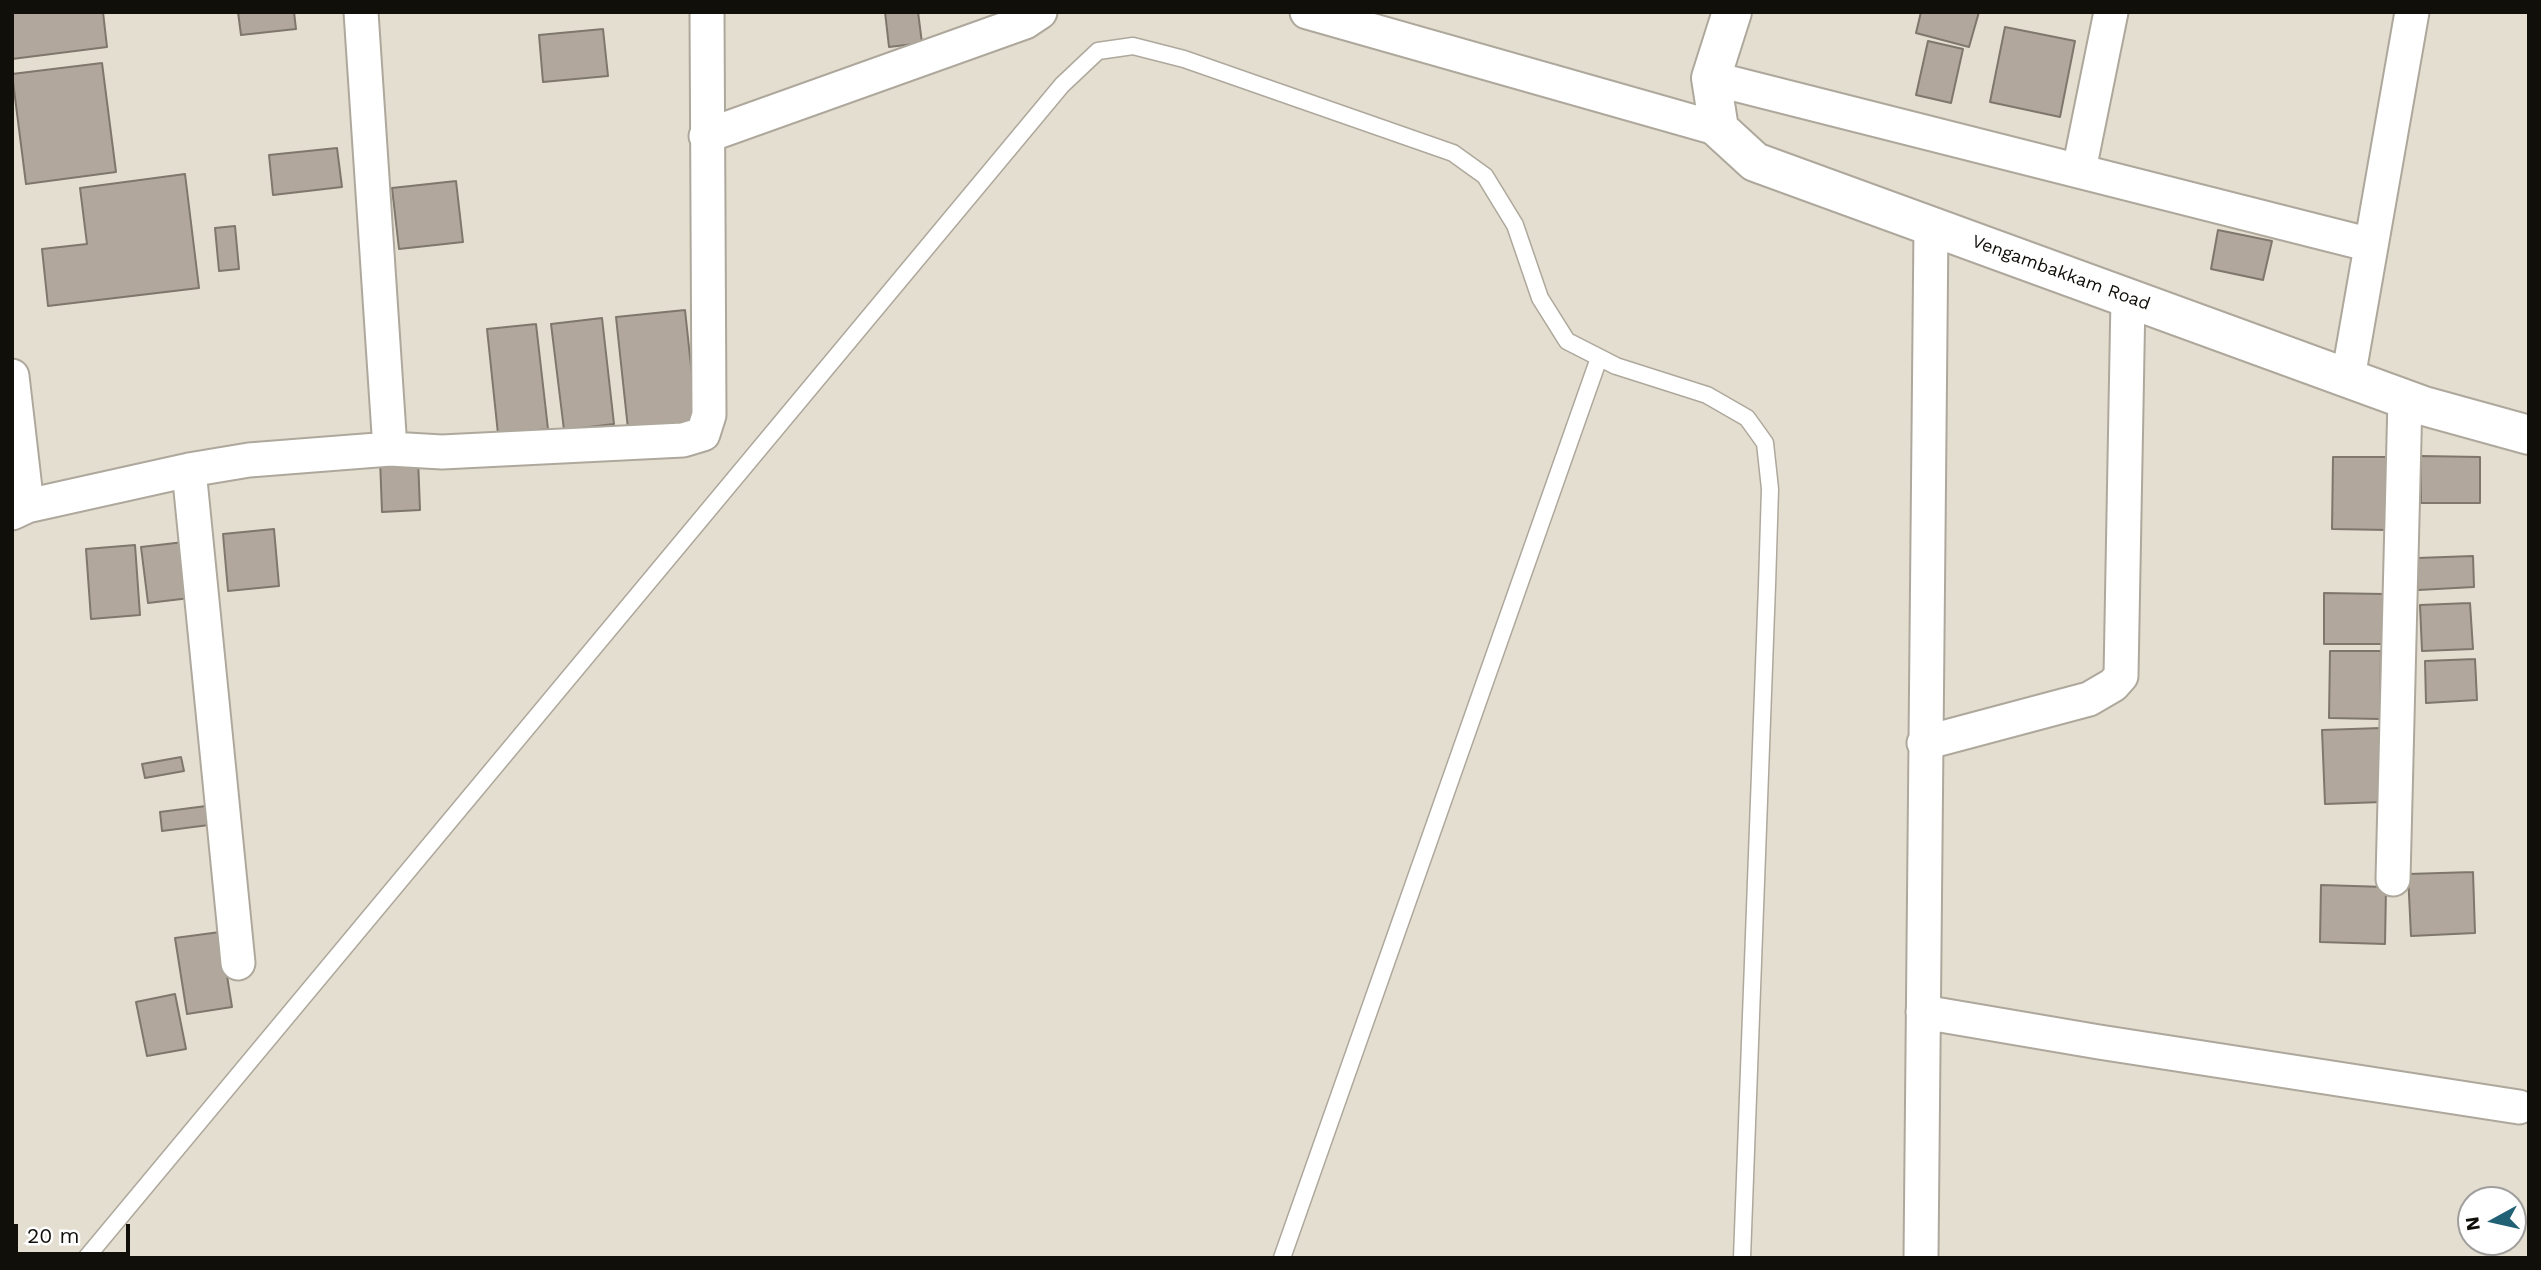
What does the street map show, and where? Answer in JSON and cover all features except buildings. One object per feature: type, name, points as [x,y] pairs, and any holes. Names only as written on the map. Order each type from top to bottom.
[{"type":"street","points":[[361,12],[390,449]]},
{"type":"street","points":[[12,376],[20,509],[189,470],[249,460],[390,449],[442,452],[656,442],[683,440],[703,434],[709,415],[707,12]]},
{"type":"street","points":[[706,136],[1025,22],[1040,12]]},
{"type":"street","points":[[1307,12],[1719,129],[1711,78],[1732,12]]},
{"type":"street","points":[[2079,170],[2110,12]]},
{"type":"street","points":[[2348,378],[2412,12]]},
{"type":"street","points":[[1711,78],[2371,246]]},
{"type":"street","name":"Vengambakkam Road","points":[[1719,129],[1755,162],[2405,399],[2529,435]]},
{"type":"street","points":[[1922,1258],[1924,743],[1931,226]]},
{"type":"street","points":[[1924,743],[2089,699],[2113,685],[2121,676],[2128,298]]},
{"type":"street","points":[[2393,879],[2405,399]]},
{"type":"street","points":[[189,470],[238,963]]},
{"type":"street","points":[[1923,1012],[2519,1107]]},
{"type":"lane","points":[[86,1258],[1062,85],[1098,51],[1133,47],[1184,59],[1453,153],[1485,176],[1515,225],[1540,298],[1567,341],[1616,366],[1707,395],[1747,418],[1765,443],[1770,489],[1768,585],[1742,1258]]},
{"type":"lane","points":[[1282,1258],[1600,358]]}]
